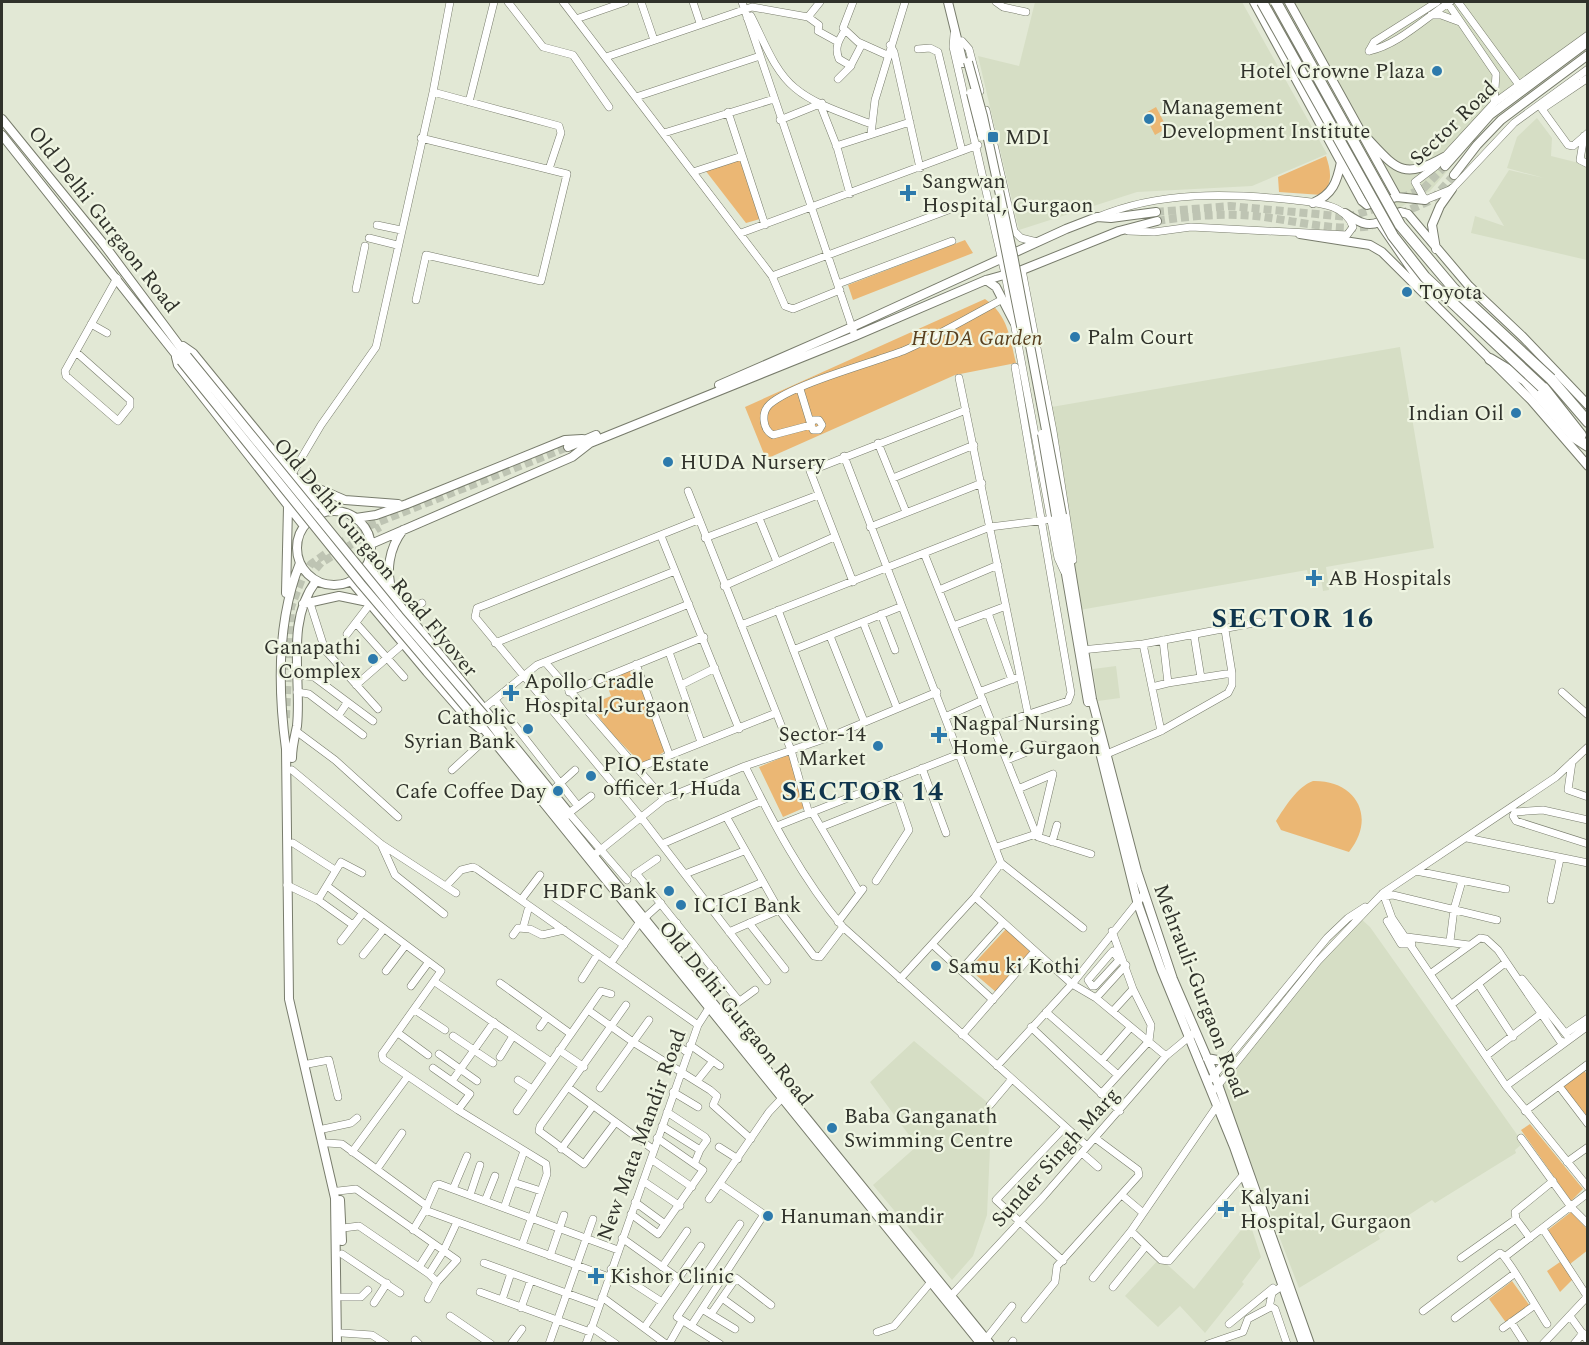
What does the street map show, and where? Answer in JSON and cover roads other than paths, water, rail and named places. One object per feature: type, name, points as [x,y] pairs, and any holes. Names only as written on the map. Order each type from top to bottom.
[{"type":"highway","points":[[1262,2],[1393,236],[1425,277],[1542,387],[1568,417],[1587,445]]},
{"type":"highway","points":[[1276,2],[1400,225],[1454,290],[1551,379],[1587,422]]},
{"type":"highway","points":[[1490,359],[1528,384],[1576,439],[1587,445]]},
{"type":"main road","points":[[950,2],[954,28],[965,63]]},
{"type":"main road","points":[[950,2],[962,41],[965,63]]},
{"type":"main road","points":[[1254,2],[1363,203],[1367,205],[1397,197],[1425,200]]},
{"type":"main road","points":[[1289,2],[1397,197]]},
{"type":"main road","points":[[1445,166],[1490,115],[1587,42]]},
{"type":"main road","points":[[1454,175],[1477,144],[1501,120],[1587,56]]},
{"type":"main road","name":"Mehrauli-Gurgaon Road","points":[[965,63],[988,162],[1090,700],[1137,901],[1215,1089],[1303,1344]]},
{"type":"main road","name":"Old Delhi Gurgaon Road","points":[[2,119],[109,251],[177,343]]},
{"type":"main road","points":[[1357,127],[1389,161],[1399,167],[1421,170],[1444,157]]},
{"type":"main road","name":"Old Delhi Gurgaon Road","points":[[2,135],[181,357]]},
{"type":"main road","points":[[1313,202],[1324,198],[1334,187],[1341,162]]},
{"type":"main road","points":[[1436,249],[1432,225],[1440,206],[1452,189]]},
{"type":"main road","points":[[1345,213],[1360,223],[1368,225],[1405,212],[1436,249],[1587,405]]},
{"type":"main road","points":[[371,544],[572,457],[589,441],[852,327],[1066,229],[1097,217],[1157,216],[1022,270],[986,280],[855,336],[589,441],[569,449]]},
{"type":"main road","points":[[1379,222],[1434,302]]},
{"type":"main road","points":[[1039,263],[1032,254],[1033,249],[1066,229]]},
{"type":"main road","points":[[1300,234],[1370,245],[1382,252],[1531,400],[1587,466]]},
{"type":"main road","points":[[986,280],[996,287],[1006,301],[1014,322]]},
{"type":"main road","points":[[177,343],[193,352],[293,476],[315,501],[328,511]]},
{"type":"main road","name":"Old Delhi Gurgaon Road Flyover","points":[[177,343],[181,357],[399,616],[482,720],[548,793]]},
{"type":"main road","points":[[181,357],[178,365],[304,526]]},
{"type":"main road","points":[[356,518],[376,515],[406,504],[565,440],[589,441]]},
{"type":"main road","points":[[293,476],[325,493],[355,502],[406,504]]},
{"type":"main road","points":[[287,503],[289,514],[282,670],[283,723],[292,770],[293,843],[290,886],[294,997],[338,1191],[343,1228],[342,1344]]},
{"type":"main road","points":[[286,611],[300,563],[297,540],[304,526],[312,518],[328,511],[346,512],[356,518],[367,530],[371,544],[367,565],[351,581],[333,586],[316,581],[300,563]]},
{"type":"main road","points":[[395,600],[389,579],[389,563],[394,545],[403,530]]},
{"type":"main road","points":[[367,565],[484,708],[548,793],[563,818]]},
{"type":"main road","points":[[289,749],[296,731],[297,675],[306,603],[316,581]]},
{"type":"main road","points":[[351,581],[466,716],[487,734]]},
{"type":"main road","points":[[306,603],[339,596],[369,603]]},
{"type":"main road","points":[[289,718],[290,1009],[337,1214],[337,1344]]},
{"type":"main road","name":"Old Delhi Gurgaon Road Flyover","points":[[482,720],[487,734]]},
{"type":"main road","name":"Old Delhi Gurgaon Road","points":[[487,734],[597,852],[642,921],[659,936],[722,1014],[746,1050]]},
{"type":"main road","name":"Mehrauli-Gurgaon Road","points":[[1103,755],[1144,894],[1192,1035],[1207,1058],[1211,1079]]},
{"type":"main road","name":"Old Delhi Gurgaon Road","points":[[563,818],[709,1008],[986,1342]]},
{"type":"main road","points":[[1207,1058],[1227,1062]]},
{"type":"main road","name":"Mehrauli-Gurgaon Road","points":[[1215,1089],[1217,1106],[1283,1281],[1310,1344]]},
{"type":"main road","name":"Old Delhi Gurgaon Road","points":[[853,1180],[931,1282],[950,1298]]},
{"type":"street","points":[[293,476],[321,425],[373,353],[433,92],[450,2]]},
{"type":"street","points":[[469,102],[494,2]]},
{"type":"street","points":[[508,2],[543,47],[573,55],[609,107]]},
{"type":"street","points":[[563,2],[741,233],[772,276],[785,306],[789,309],[952,241]]},
{"type":"street","points":[[576,19],[625,2]]},
{"type":"street","points":[[641,2],[654,40]]},
{"type":"street","points":[[693,2],[700,23]]},
{"type":"street","points":[[808,17],[820,2]]},
{"type":"street","points":[[852,2],[854,5],[842,25],[845,30],[862,44],[887,55]]},
{"type":"street","points":[[871,134],[871,124],[887,55],[905,2]]},
{"type":"street","points":[[996,2],[1003,8],[1026,12]]},
{"type":"street","points":[[1433,3],[1374,42],[1369,51],[1380,48],[1448,2],[1496,75],[1494,103]]},
{"type":"street","points":[[1458,2],[1519,85]]},
{"type":"street","points":[[606,57],[744,5],[808,17],[819,25],[818,31],[838,42]]},
{"type":"street","points":[[744,5],[780,120],[855,336]]},
{"type":"street","points":[[1431,15],[1442,15],[1460,22]]},
{"type":"street","points":[[747,18],[751,16],[768,50],[793,86],[821,104],[871,124]]},
{"type":"street","points":[[954,28],[953,47],[978,145],[1005,274],[1006,301]]},
{"type":"street","points":[[845,30],[838,42],[839,59],[851,66]]},
{"type":"street","name":"Sector Road","points":[[1587,35],[1494,103],[1436,166],[1414,182],[1425,200],[1452,189],[1514,123],[1540,107],[1587,69]]},
{"type":"street","points":[[962,41],[969,49],[999,162],[1012,224],[1019,237],[1038,242]]},
{"type":"street","points":[[838,79],[851,66],[862,44]]},
{"type":"street","points":[[890,45],[894,52],[920,168]]},
{"type":"street","points":[[918,49],[930,48],[938,52],[962,152]]},
{"type":"street","points":[[636,97],[760,56]]},
{"type":"street","points":[[1586,135],[1573,146],[1568,145],[1540,107],[1587,78]]},
{"type":"street","points":[[433,92],[559,126],[561,133],[549,170]]},
{"type":"street","points":[[664,133],[774,99]]},
{"type":"street","points":[[780,120],[821,104]]},
{"type":"street","points":[[821,104],[850,194]]},
{"type":"street","points":[[728,112],[765,225]]},
{"type":"street","points":[[836,146],[910,122]]},
{"type":"street","points":[[1586,135],[1580,160],[1587,164]]},
{"type":"street","points":[[416,300],[426,255],[525,278],[542,279],[567,174],[421,138]]},
{"type":"street","points":[[741,233],[978,145]]},
{"type":"street","points":[[693,172],[742,156]]},
{"type":"street","points":[[1097,217],[1116,209],[1186,197],[1242,196],[1313,202],[1345,213],[1353,227],[1347,235],[1312,231],[1300,234],[1191,227],[1154,232],[1119,231]]},
{"type":"street","points":[[772,276],[959,206]]},
{"type":"street","points":[[995,229],[1012,224]]},
{"type":"street","points":[[377,225],[401,230]]},
{"type":"street","points":[[356,289],[367,242],[398,245]]},
{"type":"street","points":[[1022,270],[1066,508],[1074,564],[1068,575]]},
{"type":"street","points":[[76,352],[130,400],[130,406],[117,421],[66,376],[65,371],[117,278]]},
{"type":"street","points":[[800,389],[811,425],[773,435],[764,424],[769,405],[800,389],[906,350],[1006,301],[1027,298]]},
{"type":"street","points":[[1014,322],[1049,506],[1057,519]]},
{"type":"street","points":[[91,324],[107,333]]},
{"type":"street","points":[[993,726],[1068,701],[1071,693],[1015,368]]},
{"type":"street","points":[[959,378],[1006,606],[1016,678]]},
{"type":"street","points":[[853,582],[810,471],[966,410]]},
{"type":"street","points":[[878,443],[906,512]]},
{"type":"street","points":[[893,478],[974,445]]},
{"type":"street","points":[[844,456],[900,607],[937,692],[959,754],[997,847],[1001,863],[1083,928]]},
{"type":"street","points":[[870,527],[982,483]]},
{"type":"street","points":[[688,491],[791,750],[810,813],[860,889],[841,924],[817,957],[780,910],[727,818]]},
{"type":"street","points":[[705,538],[818,495]]},
{"type":"street","points":[[1041,518],[1049,506]]},
{"type":"street","points":[[759,518],[777,562]]},
{"type":"street","points":[[741,626],[990,527],[1041,518],[1057,519]]},
{"type":"street","points":[[698,520],[477,608],[475,616],[640,816],[766,981]]},
{"type":"street","points":[[661,536],[704,637],[738,729]]},
{"type":"street","points":[[724,586],[834,537]]},
{"type":"street","points":[[924,553],[1039,838],[1091,854]]},
{"type":"street","points":[[939,590],[998,565]]},
{"type":"street","points":[[495,643],[675,571]]},
{"type":"street","points":[[306,603],[324,648],[378,709]]},
{"type":"street","points":[[347,634],[369,603]]},
{"type":"street","points":[[406,613],[422,603]]},
{"type":"street","points":[[484,708],[523,675],[545,662],[689,604]]},
{"type":"street","points":[[953,626],[1006,606]]},
{"type":"street","points":[[794,650],[900,607]]},
{"type":"street","points":[[778,610],[827,738]]},
{"type":"street","points":[[988,613],[1016,678],[1028,714]]},
{"type":"street","points":[[881,614],[895,650]]},
{"type":"street","points":[[863,622],[897,708]]},
{"type":"street","points":[[1081,650],[1143,644],[1259,622]]},
{"type":"street","points":[[356,623],[404,677]]},
{"type":"street","points":[[1103,755],[1161,731],[1228,693],[1232,685],[1232,673],[1225,630]]},
{"type":"street","points":[[1194,635],[1201,678]]},
{"type":"street","points":[[830,636],[864,721]]},
{"type":"street","points":[[569,692],[704,637]]},
{"type":"street","points":[[1163,640],[1168,683]]},
{"type":"street","points":[[356,686],[403,644]]},
{"type":"street","points":[[1143,644],[1161,731]]},
{"type":"street","points":[[669,652],[701,742]]},
{"type":"street","points":[[545,662],[664,799]]},
{"type":"street","points":[[636,664],[669,754]]},
{"type":"street","points":[[681,685],[715,668]]},
{"type":"street","points":[[1152,687],[1232,673]]},
{"type":"street","points":[[297,675],[314,677],[373,721]]},
{"type":"street","points":[[980,692],[1016,678]]},
{"type":"street","points":[[297,692],[309,694],[363,735]]},
{"type":"street","points":[[627,880],[597,852],[664,799],[745,766],[827,738],[937,692]]},
{"type":"street","points":[[1562,692],[1587,714]]},
{"type":"street","points":[[495,700],[578,806]]},
{"type":"street","points":[[945,717],[983,700]]},
{"type":"street","points":[[338,717],[347,703]]},
{"type":"street","points":[[638,768],[776,713]]},
{"type":"street","points":[[296,731],[335,760],[398,817]]},
{"type":"street","points":[[453,770],[487,734]]},
{"type":"street","points":[[1007,760],[1044,745]]},
{"type":"street","points":[[1211,1079],[1327,938],[1348,918],[1556,777],[1587,747]]},
{"type":"street","points":[[777,826],[959,754]]},
{"type":"street","points":[[1572,762],[1568,790],[1587,797]]},
{"type":"street","points":[[745,766],[762,801],[819,898],[841,924],[1065,1126],[1098,1167]]},
{"type":"street","points":[[922,768],[945,833]]},
{"type":"street","points":[[292,770],[381,844],[456,893]]},
{"type":"street","points":[[548,793],[575,770]]},
{"type":"street","points":[[1018,789],[1051,774],[1054,776],[1037,833]]},
{"type":"street","points":[[876,881],[909,830],[892,780]]},
{"type":"street","points":[[563,818],[591,796]]},
{"type":"street","points":[[821,827],[899,796]]},
{"type":"street","points":[[662,844],[762,801]]},
{"type":"street","points":[[1587,820],[1533,809],[1515,812],[1513,816],[1516,821],[1567,835],[1587,844]]},
{"type":"street","points":[[1052,842],[1057,825]]},
{"type":"street","points":[[997,847],[1037,833]]},
{"type":"street","points":[[1467,838],[1587,863]]},
{"type":"street","points":[[293,843],[334,870]]},
{"type":"street","points":[[381,844],[395,875],[444,914]]},
{"type":"street","points":[[685,874],[744,851]]},
{"type":"street","points":[[1551,900],[1560,858]]},
{"type":"street","points":[[619,888],[657,859]]},
{"type":"street","points":[[318,900],[334,870],[341,862],[362,873]]},
{"type":"street","points":[[900,979],[975,897],[1001,863]]},
{"type":"street","points":[[446,886],[461,870],[473,867],[698,1025]]},
{"type":"street","points":[[1416,871],[1506,889]]},
{"type":"street","points":[[636,873],[739,1001]]},
{"type":"street","points":[[522,900],[540,875]]},
{"type":"street","points":[[1450,941],[1454,909],[1462,881]]},
{"type":"street","points":[[708,905],[763,882]]},
{"type":"street","points":[[290,886],[318,900],[353,925]]},
{"type":"street","points":[[327,886],[382,930],[441,972],[382,1057],[458,1110],[546,1164],[548,1174],[522,1245]]},
{"type":"street","points":[[997,1066],[1072,984],[1112,931],[1144,894]]},
{"type":"street","points":[[1384,895],[1394,895],[1497,920]]},
{"type":"street","points":[[1384,895],[1392,918],[1412,944],[1506,1086],[1587,1187]]},
{"type":"street","points":[[975,897],[1072,984],[1113,1011],[1130,1028],[1166,1056]]},
{"type":"street","points":[[555,898],[624,945]]},
{"type":"street","points":[[613,960],[642,921],[661,903]]},
{"type":"street","points":[[1215,1089],[1318,961],[1370,904]]},
{"type":"street","points":[[523,928],[530,906]]},
{"type":"street","points":[[729,932],[780,910]]},
{"type":"street","points":[[341,941],[362,914]]},
{"type":"street","points":[[1387,921],[1401,944],[1412,944]]},
{"type":"street","points":[[659,936],[677,923]]},
{"type":"street","points":[[749,923],[784,969]]},
{"type":"street","points":[[961,970],[1003,923]]},
{"type":"street","points":[[513,935],[516,929],[523,928],[542,935],[564,930]]},
{"type":"street","points":[[363,955],[382,930]]},
{"type":"street","points":[[1085,993],[1095,986],[1119,960],[1114,950],[1112,931]]},
{"type":"street","points":[[1407,937],[1469,945]]},
{"type":"street","points":[[1430,974],[1480,938],[1486,939],[1542,1013],[1560,1041],[1587,1026]]},
{"type":"street","points":[[932,944],[993,1000]]},
{"type":"street","points":[[386,971],[405,946]]},
{"type":"street","points":[[1101,946],[1114,950],[1126,965],[1133,989],[1150,1023],[1149,1041],[1101,1094]]},
{"type":"street","points":[[962,1035],[1035,951]]},
{"type":"street","points":[[582,979],[598,954]]},
{"type":"street","points":[[1504,961],[1507,960],[1567,1038]]},
{"type":"street","points":[[1452,1004],[1479,985],[1504,961]]},
{"type":"street","points":[[411,986],[428,963]]},
{"type":"street","points":[[1096,998],[1126,965]]},
{"type":"street","points":[[696,982],[714,969]]},
{"type":"street","points":[[435,982],[551,1062]]},
{"type":"street","points":[[500,983],[571,1034]]},
{"type":"street","points":[[1479,985],[1513,1036]]},
{"type":"street","points":[[1113,1011],[1133,989]]},
{"type":"street","points":[[517,1111],[602,990],[611,994]]},
{"type":"street","points":[[722,1014],[754,990]]},
{"type":"street","points":[[615,1124],[587,1163],[581,1163],[540,1134],[540,1126],[626,1005]]},
{"type":"street","name":"New Mata Mandir Road","points":[[585,1344],[673,1092],[698,1025],[709,1008]]},
{"type":"street","points":[[415,1010],[445,1030]]},
{"type":"street","points":[[588,1010],[717,1096],[713,1105],[751,1139]]},
{"type":"street","points":[[1046,1012],[1118,1075]]},
{"type":"street","points":[[1486,1056],[1542,1013]]},
{"type":"street","points":[[540,1027],[546,1017]]},
{"type":"street","points":[[1506,1086],[1567,1038],[1587,1018]]},
{"type":"street","points":[[600,1088],[649,1020]]},
{"type":"street","points":[[452,1081],[494,1022]]},
{"type":"street","points":[[1031,1028],[1120,1111]]},
{"type":"street","points":[[1102,1060],[1130,1028]]},
{"type":"street","points":[[398,1033],[428,1055]]},
{"type":"street","name":"Sunder Singh Marg","points":[[950,1298],[1120,1111],[1166,1056],[1192,1035]]},
{"type":"street","points":[[453,1036],[493,1064]]},
{"type":"street","points":[[500,1057],[513,1036]]},
{"type":"street","points":[[680,1047],[689,1049],[720,1066]]},
{"type":"street","points":[[559,1050],[584,1067]]},
{"type":"street","points":[[439,1054],[477,1081]]},
{"type":"street","points":[[308,1064],[329,1060],[338,1097]]},
{"type":"street","points":[[697,1081],[713,1061]]},
{"type":"street","points":[[1526,1112],[1586,1067]]},
{"type":"street","points":[[433,1068],[470,1094],[458,1110]]},
{"type":"street","points":[[352,1152],[408,1076]]},
{"type":"street","points":[[990,1105],[1012,1079]]},
{"type":"street","points":[[518,1080],[532,1089]]},
{"type":"street","points":[[1559,1086],[1587,1124]]},
{"type":"street","points":[[569,1088],[615,1124],[654,1150]]},
{"type":"street","points":[[673,1092],[698,1107]]},
{"type":"street","points":[[709,1199],[784,1096]]},
{"type":"street","points":[[1093,1278],[1131,1231],[1217,1106]]},
{"type":"street","points":[[561,1149],[592,1107]]},
{"type":"street","points":[[667,1112],[706,1139],[696,1162]]},
{"type":"street","points":[[323,1129],[351,1123],[357,1118]]},
{"type":"street","points":[[662,1126],[700,1150]]},
{"type":"street","points":[[1063,1261],[996,1200],[1065,1126]]},
{"type":"street","points":[[376,1169],[402,1133]]},
{"type":"street","points":[[1521,1137],[1571,1207],[1587,1224]]},
{"type":"street","points":[[631,1214],[658,1234],[680,1206],[703,1170],[696,1162],[657,1138]]},
{"type":"street","points":[[1025,1319],[1055,1282],[1057,1266],[1123,1196],[1139,1175],[1138,1170],[1095,1138]]},
{"type":"street","points":[[327,1143],[339,1143],[426,1208],[457,1222],[609,1277]]},
{"type":"street","points":[[719,1147],[738,1159]]},
{"type":"street","points":[[1567,1162],[1587,1147]]},
{"type":"street","points":[[504,1208],[524,1151]]},
{"type":"street","points":[[453,1189],[467,1156]]},
{"type":"street","points":[[651,1159],[692,1187]]},
{"type":"street","points":[[470,1195],[480,1165]]},
{"type":"street","points":[[721,1165],[730,1170]]},
{"type":"street","points":[[1131,1231],[1161,1260],[1169,1261],[1244,1174]]},
{"type":"street","points":[[485,1201],[495,1176]]},
{"type":"street","points":[[643,1181],[680,1206]]},
{"type":"street","points":[[1530,1238],[1516,1219],[1516,1209],[1552,1181]]},
{"type":"street","points":[[513,1182],[541,1191]]},
{"type":"street","points":[[691,1326],[763,1214],[720,1184]]},
{"type":"street","points":[[413,1230],[436,1185],[470,1195],[618,1251]]},
{"type":"street","points":[[338,1191],[356,1190],[457,1260],[437,1282],[428,1299]]},
{"type":"street","points":[[1506,1256],[1587,1193]]},
{"type":"street","points":[[1123,1196],[1142,1212]]},
{"type":"street","points":[[634,1202],[665,1224]]},
{"type":"street","points":[[550,1256],[564,1215]]},
{"type":"street","points":[[549,1344],[593,1219]]},
{"type":"street","points":[[1461,1258],[1516,1219]]},
{"type":"street","points":[[429,1274],[443,1252],[457,1222]]},
{"type":"street","points":[[720,1344],[682,1321],[678,1314],[740,1224]]},
{"type":"street","points":[[343,1228],[359,1226],[429,1274],[437,1282]]},
{"type":"street","points":[[1543,1229],[1587,1296],[1543,1344]]},
{"type":"street","points":[[662,1267],[687,1232]]},
{"type":"street","points":[[622,1238],[678,1278]]},
{"type":"street","points":[[730,1238],[743,1247]]},
{"type":"street","points":[[419,1267],[433,1245]]},
{"type":"street","points":[[644,1328],[701,1246]]},
{"type":"street","points":[[1113,1287],[1146,1246]]},
{"type":"street","points":[[1423,1311],[1500,1253],[1506,1256],[1514,1274],[1547,1324]]},
{"type":"street","points":[[342,1254],[400,1293]]},
{"type":"street","points":[[484,1263],[599,1305]]},
{"type":"street","points":[[611,1269],[662,1302]]},
{"type":"street","points":[[502,1300],[511,1273]]},
{"type":"street","points":[[1455,1318],[1514,1274]]},
{"type":"street","points":[[711,1314],[734,1279],[738,1278],[771,1305]]},
{"type":"street","points":[[521,1308],[531,1280]]},
{"type":"street","points":[[1208,1344],[1237,1336],[1243,1332],[1248,1319],[1270,1305],[1272,1293],[1283,1281]]},
{"type":"street","points":[[1229,1324],[1283,1281]]},
{"type":"street","points":[[877,1332],[894,1326],[931,1282]]},
{"type":"street","points":[[374,1303],[387,1283]]},
{"type":"street","points":[[342,1297],[363,1296],[368,1290]]},
{"type":"street","points":[[480,1292],[558,1321],[591,1329],[616,1344]]},
{"type":"street","points":[[602,1297],[667,1344],[682,1321]]},
{"type":"street","points":[[722,1298],[751,1319]]},
{"type":"street","points":[[1270,1305],[1275,1309],[1287,1344]]},
{"type":"street","points":[[1503,1328],[1534,1305]]},
{"type":"street","points":[[986,1342],[1012,1306]]},
{"type":"street","points":[[702,1309],[735,1329]]},
{"type":"street","points":[[450,1316],[491,1344]]},
{"type":"street","points":[[1570,1316],[1587,1341]]},
{"type":"street","points":[[1511,1322],[1526,1344]]},
{"type":"street","points":[[511,1344],[522,1329]]},
{"type":"street","points":[[342,1333],[372,1335],[386,1344]]},
{"type":"street","points":[[1574,1344],[1583,1333]]},
{"type":"tunnel","points":[[1401,198],[1424,188],[1445,166]]},
{"type":"tunnel","points":[[1400,214],[1432,200],[1454,175]]},
{"type":"tunnel","points":[[1156,212],[1230,206],[1348,217],[1381,207]]},
{"type":"tunnel","points":[[1157,221],[1194,216],[1230,215],[1255,216],[1328,227],[1372,226]]},
{"type":"tunnel","points":[[286,718],[291,607],[303,576],[311,564],[361,529],[568,447]]},
{"type":"tunnel","points":[[308,578],[321,563],[380,527]]},
{"type":"place","name":"Hotel Crowne Plaza","points":[[1437,71]]},
{"type":"place","name":"Management Development Institute","points":[[1149,119]]},
{"type":"place","name":"MDI","points":[[993,137]]},
{"type":"place","name":"Sangwan Hospital, Gurgaon","points":[[908,193]]},
{"type":"place","name":"Toyota","points":[[1407,292]]},
{"type":"place","name":"Palm Court","points":[[1075,337]]},
{"type":"place","name":"Indian Oil","points":[[1516,413]]},
{"type":"place","name":"HUDA Nursery","points":[[668,462]]},
{"type":"place","name":"AB Hospitals","points":[[1314,578]]},
{"type":"place","name":"Ganapathi Complex","points":[[373,659]]},
{"type":"place","name":"Apollo Cradle Hospital,Gurgaon","points":[[511,693]]},
{"type":"place","name":"Catholic Syrian Bank","points":[[528,729]]},
{"type":"place","name":"Nagpal Nursing Home, Gurgaon","points":[[939,735]]},
{"type":"place","name":"Sector-14 Market","points":[[878,746]]},
{"type":"place","name":"PIO, Estate officer 1, Huda","points":[[591,776]]},
{"type":"place","name":"Cafe Coffee Day","points":[[558,791]]},
{"type":"place","name":"HDFC Bank","points":[[669,891]]},
{"type":"place","name":"ICICI Bank","points":[[681,905]]},
{"type":"place","name":"Samu ki Kothi","points":[[936,966]]},
{"type":"place","name":"Baba Ganganath Swimming Centre","points":[[832,1128]]},
{"type":"place","name":"Kalyani Hospital, Gurgaon","points":[[1226,1209]]},
{"type":"place","name":"Hanuman mandir","points":[[768,1216]]},
{"type":"place","name":"Kishor Clinic","points":[[596,1276]]},
{"type":"district","name":"SECTOR 16","points":[[1293,618]]},
{"type":"district","name":"SECTOR 14","points":[[863,791]]},
{"type":"park label","name":"HUDA Garden","points":[[977,338]]}]
